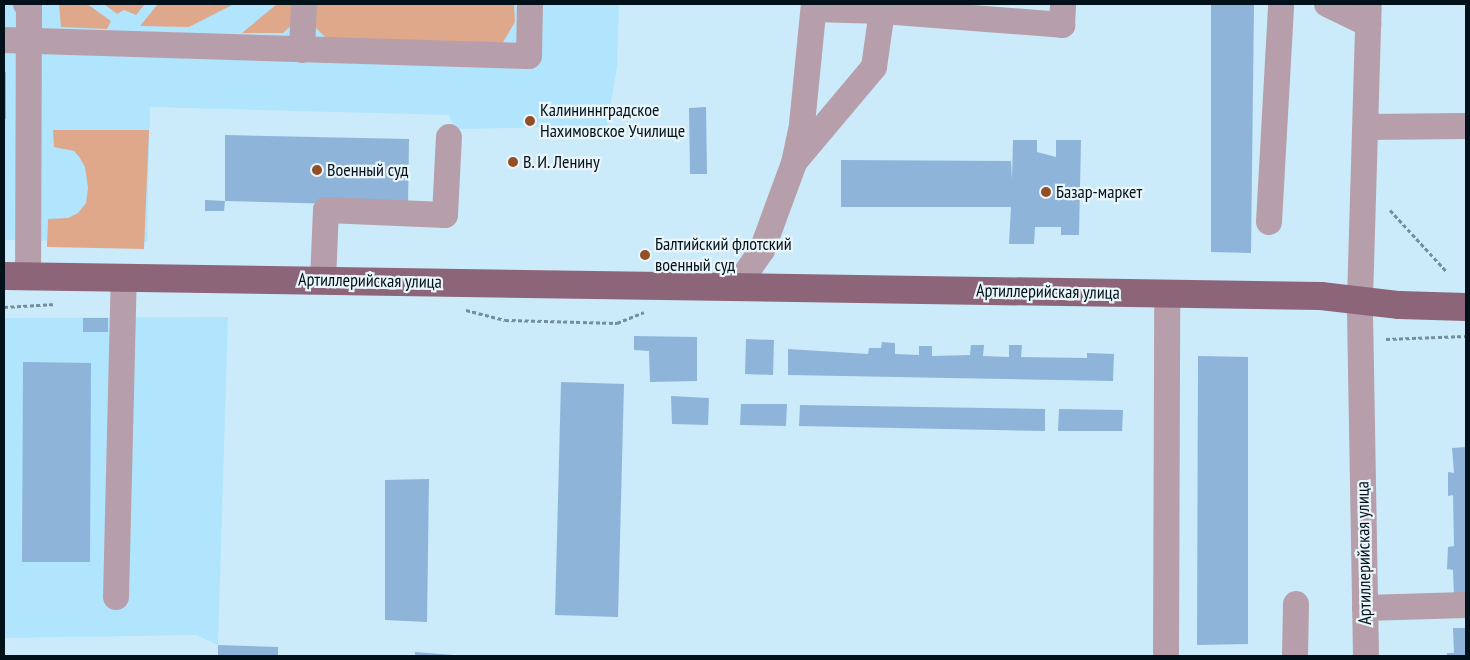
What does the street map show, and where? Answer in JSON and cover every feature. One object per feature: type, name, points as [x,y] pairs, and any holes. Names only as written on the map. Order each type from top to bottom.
[{"type":"main road","name":"Артиллерийская улица","points":[[16,276],[1167,294],[1360,299],[1399,305],[1466,307]]},
{"type":"street","points":[[16,276],[31,4]]},
{"type":"street","points":[[302,50],[304,4]]},
{"type":"street","points":[[4,40],[529,56],[530,4]]},
{"type":"street","points":[[737,286],[762,250],[794,162],[802,124],[814,6],[1062,25],[1063,4]]},
{"type":"street","points":[[1269,222],[1281,4]]},
{"type":"street","points":[[1327,4],[1369,14]]},
{"type":"street","points":[[794,162],[874,66],[882,10]]},
{"type":"street","name":"Артиллерийская улица","points":[[1366,656],[1360,299],[1367,127],[1369,14]]},
{"type":"street","points":[[1367,127],[1466,126]]},
{"type":"street","points":[[323,280],[326,210],[445,215],[449,137]]},
{"type":"street","points":[[116,596],[124,278]]},
{"type":"street","points":[[1166,656],[1167,294]]},
{"type":"street","points":[[1294,656],[1296,604]]},
{"type":"street","points":[[1365,608],[1466,605]]},
{"type":"path","points":[[1390,210],[1447,272]]},
{"type":"shaded area","name":"Калининнградское Нахимовское Училище","points":[[4,4],[619,4],[617,67],[607,126],[455,129],[449,115],[150,107],[147,242],[4,240]]},
{"type":"shaded area","points":[[59,4],[87,4],[111,21],[107,29],[61,27]]},
{"type":"shaded area","points":[[104,4],[145,4],[136,15],[124,10],[117,14]]},
{"type":"shaded area","points":[[158,4],[234,4],[189,27],[140,26]]},
{"type":"shaded area","points":[[277,4],[293,4],[293,24],[283,33],[242,33]]},
{"type":"shaded area","points":[[309,4],[514,4],[515,22],[502,44],[327,39],[309,21]]},
{"type":"shaded area","points":[[53,130],[149,130],[144,249],[47,247],[48,219],[68,218],[78,213],[86,203],[88,188],[85,167],[80,158],[74,151],[54,147]]},
{"type":"shaded area","points":[[228,317],[218,645],[196,635],[4,638],[4,318]]},
{"type":"building","points":[[1211,4],[1254,4],[1251,253],[1211,252]]},
{"type":"building","points":[[4,72],[6,72],[6,119],[4,119]]},
{"type":"building","points":[[706,107],[707,174],[690,174],[689,108]]},
{"type":"building","name":"Военный суд","points":[[225,135],[409,139],[408,206],[225,201]]},
{"type":"building","points":[[1013,140],[1037,140],[1037,152],[1056,157],[1056,140],[1081,140],[1079,235],[1061,235],[1061,227],[1035,227],[1034,244],[1009,244],[1011,207],[841,207],[841,160],[1011,161],[1012,179]]},
{"type":"building","points":[[205,200],[225,201],[224,211],[205,211]]},
{"type":"building","points":[[83,318],[108,318],[108,332],[83,332]]},
{"type":"building","points":[[634,336],[697,337],[697,381],[650,382],[649,351],[634,350]]},
{"type":"building","points":[[746,339],[774,340],[773,375],[745,374]]},
{"type":"building","points":[[882,342],[895,343],[895,354],[919,355],[919,346],[932,346],[932,356],[970,355],[971,345],[984,345],[983,356],[1009,357],[1009,345],[1022,345],[1021,357],[1087,358],[1087,353],[1114,354],[1113,381],[788,375],[788,349],[868,354],[869,348],[881,348]]},
{"type":"building","points":[[1198,356],[1248,357],[1248,644],[1197,645]]},
{"type":"building","points":[[23,362],[91,363],[90,562],[22,562]]},
{"type":"building","points":[[561,382],[624,384],[618,617],[555,615]]},
{"type":"building","points":[[671,396],[709,398],[708,425],[672,424]]},
{"type":"building","points":[[741,404],[787,404],[786,426],[740,425]]},
{"type":"building","points":[[800,405],[1045,409],[1045,431],[799,426]]},
{"type":"building","points":[[1059,409],[1123,410],[1122,431],[1058,431]]},
{"type":"building","points":[[1466,447],[1466,596],[1454,596],[1453,570],[1447,569],[1448,547],[1454,546],[1453,495],[1448,496],[1448,472],[1454,473],[1452,448]]},
{"type":"building","points":[[429,479],[427,622],[385,620],[385,480]]},
{"type":"building","points":[[1453,628],[1466,628],[1466,656],[1447,656],[1447,653],[1454,653]]},
{"type":"building","points":[[218,645],[278,647],[278,656],[218,656]]},
{"type":"building","points":[[415,652],[454,655],[454,656],[415,656]]},
{"type":"place","name":"Калининнградское Нахимовское Училище","points":[[530,121]]},
{"type":"place","name":"В. И. Ленину","points":[[513,162]]},
{"type":"place","name":"Военный суд","points":[[317,170]]},
{"type":"place","name":"Базар-маркет","points":[[1046,192]]},
{"type":"place","name":"Балтийский флотский военный суд","points":[[645,255]]}]
